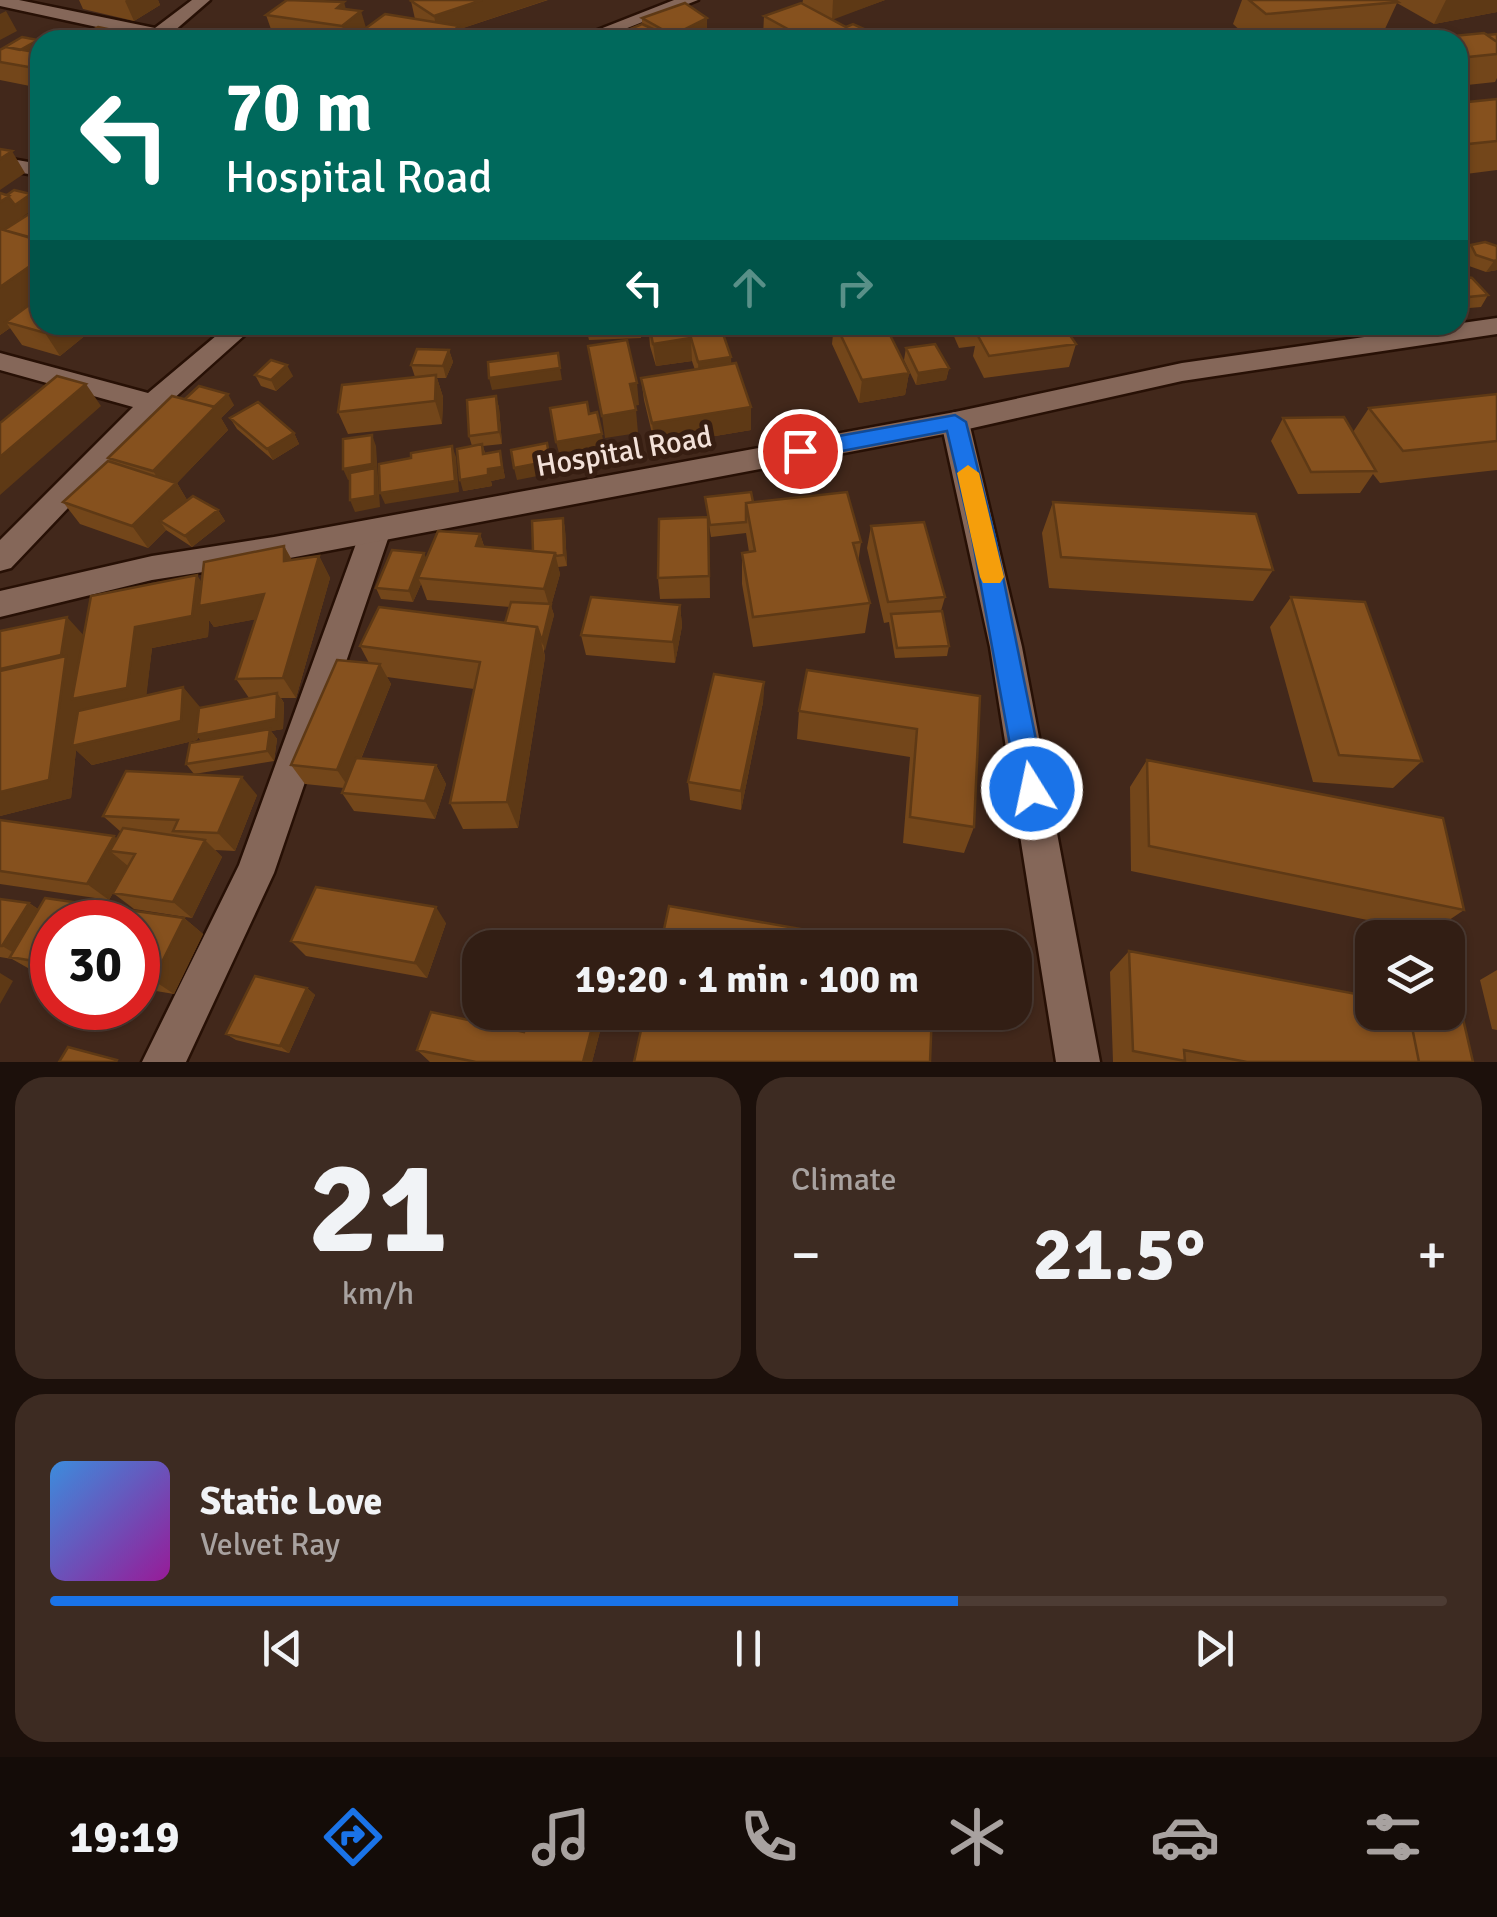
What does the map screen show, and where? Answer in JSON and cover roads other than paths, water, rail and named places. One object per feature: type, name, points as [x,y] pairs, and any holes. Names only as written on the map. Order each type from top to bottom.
[{"type":"street","points":[[164,30],[202,0]]},
{"type":"street","points":[[608,30],[690,0]]},
{"type":"street","points":[[0,1],[135,30]]},
{"type":"street","points":[[0,163],[30,168]]},
{"type":"street","name":"Hospital Road","points":[[1468,330],[1497,326]]},
{"type":"street","points":[[0,559],[152,404],[232,335]]},
{"type":"street","name":"Hospital Road","points":[[0,604],[152,568],[955,422],[1182,372],[1435,335]]},
{"type":"street","points":[[0,361],[152,404]]},
{"type":"street","points":[[955,422],[1006,647],[1078,1062]]},
{"type":"street","points":[[164,1062],[255,873],[376,530]]}]
